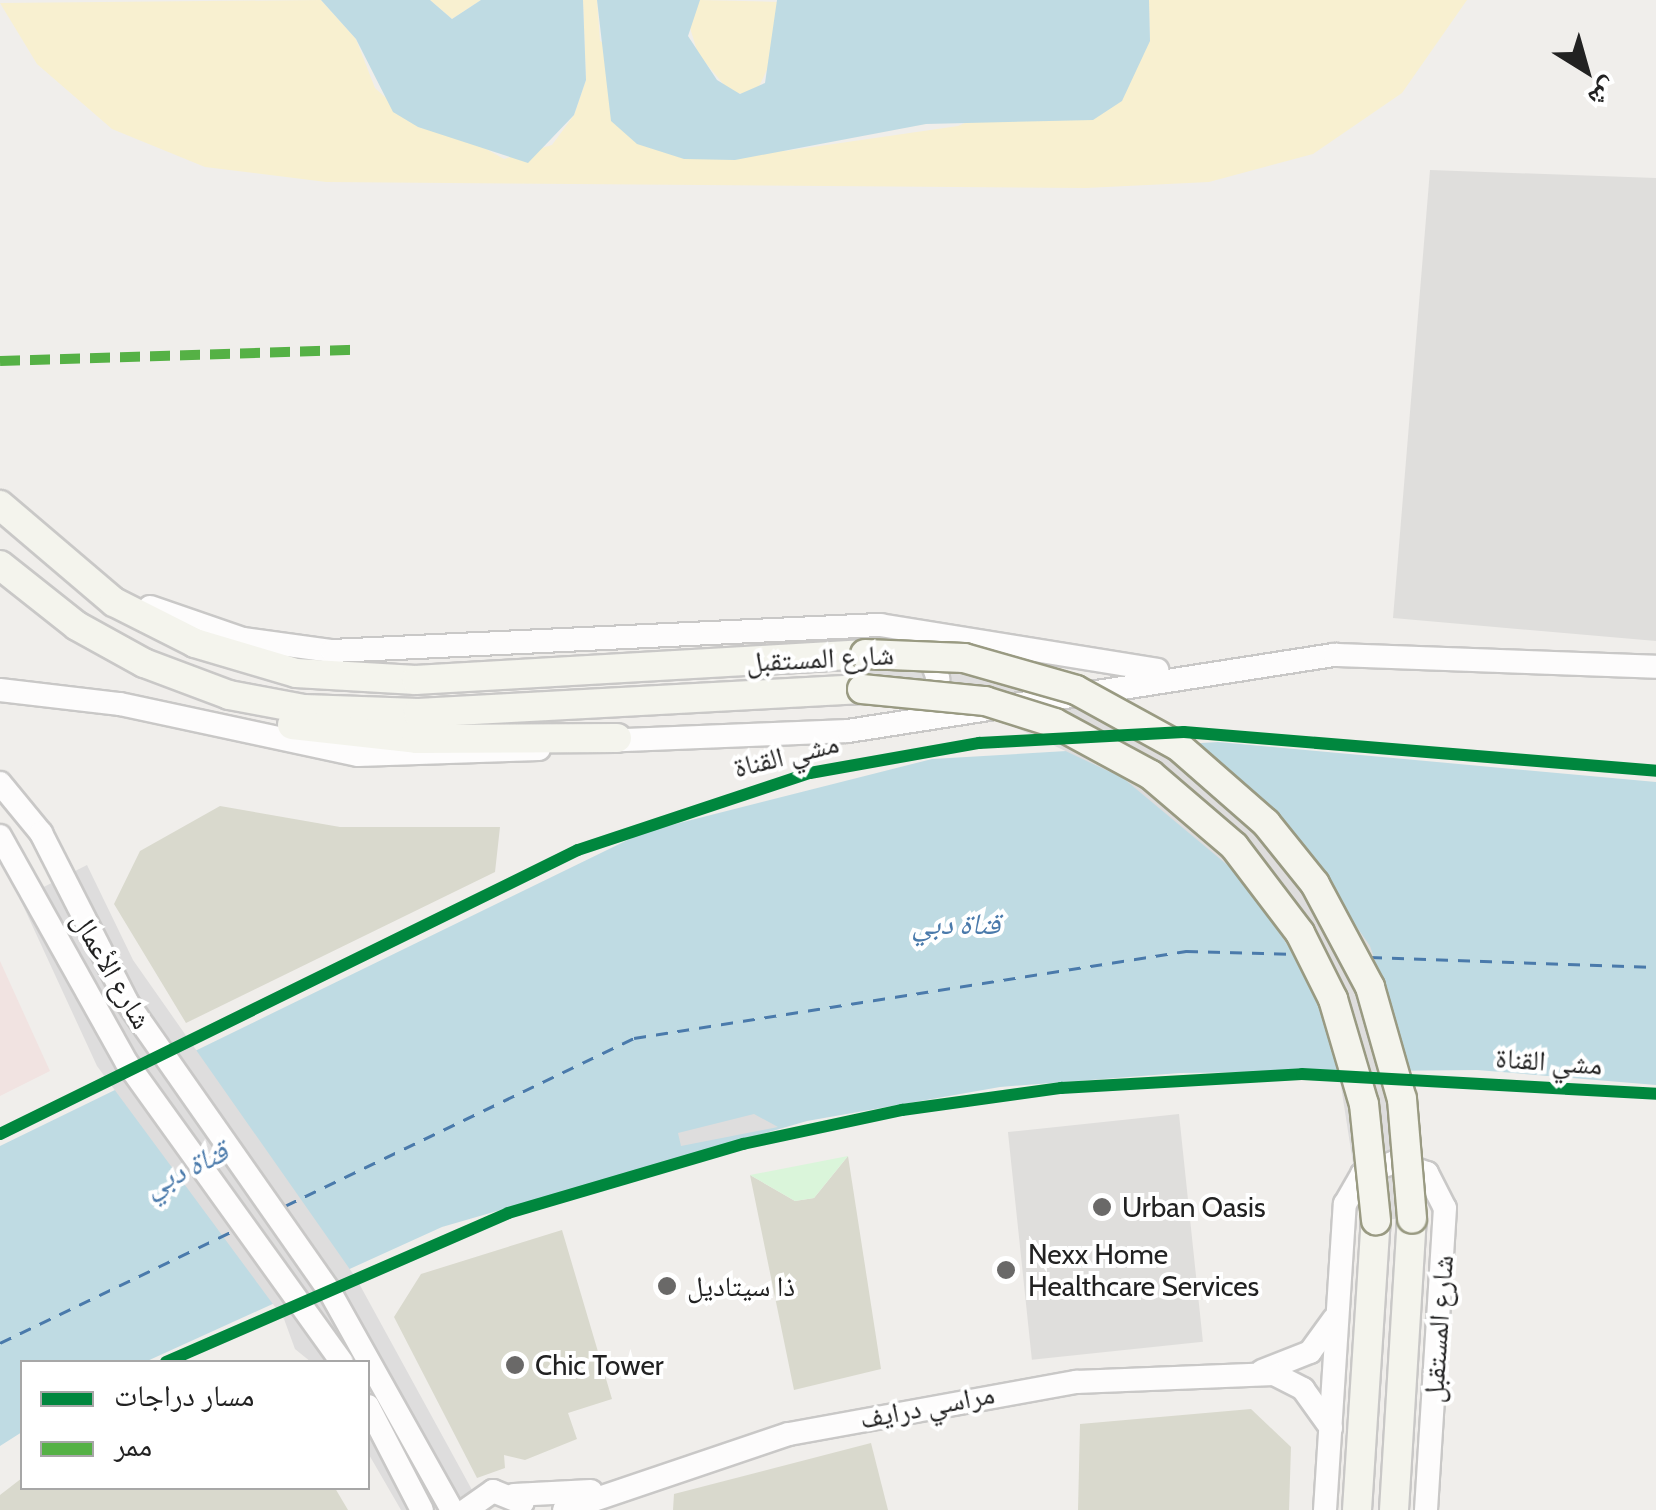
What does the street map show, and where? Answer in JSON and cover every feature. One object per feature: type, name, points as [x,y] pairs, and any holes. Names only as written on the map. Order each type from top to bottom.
[{"type":"main road","name":"شارع المستقبل","points":[[0,505],[77,576],[195,643],[341,678],[864,654],[964,658],[1076,690],[1178,746],[1252,809],[1314,884],[1370,987],[1402,1099],[1412,1219],[1394,1510]]},
{"type":"main road","name":"شارع المستقبل","points":[[0,565],[110,646],[228,696],[380,714],[862,689],[985,701],[1054,723],[1151,775],[1234,846],[1300,934],[1340,1016],[1364,1104],[1376,1220],[1358,1510]]},
{"type":"main road","points":[[228,696],[274,721],[366,736],[617,738]]},
{"type":"street","points":[[77,576],[214,632],[332,651],[900,626],[1200,671]]},
{"type":"street","points":[[900,626],[928,647],[938,679],[914,718]]},
{"type":"street","points":[[0,690],[108,702],[384,758],[617,738],[826,733],[1200,671],[1382,653],[1656,667]]},
{"type":"street","name":"شارع الأعمال","points":[[0,782],[62,878],[128,1002],[329,1290],[368,1360]]},
{"type":"street","name":"شارع الأعمال","points":[[0,836],[128,1063],[341,1360]]},
{"type":"street","name":"شارع المستقبل","points":[[1325,1510],[1334,1318],[1351,1188],[1377,1165],[1417,1167],[1444,1208],[1426,1510]]},
{"type":"street","name":"مراسي درايف","points":[[466,1510],[483,1494],[520,1502],[604,1490],[789,1434],[956,1399],[1259,1371],[1310,1352],[1334,1318]]},
{"type":"street","name":"شارع الأعمال","points":[[370,1363],[452,1510]]},
{"type":"street","name":"مراسي درايف","points":[[1259,1371],[1303,1389],[1331,1428]]},
{"type":"street","points":[[370,1410],[422,1510]]},
{"type":"street","name":"مراسي درايف","points":[[564,1510],[604,1490]]},
{"type":"shaded area","points":[[1430,170],[1656,178],[1656,641],[1393,618]]},
{"type":"shaded area","points":[[220,806],[340,827],[500,827],[495,872],[186,1023],[114,904],[140,851]]},
{"type":"shaded area","points":[[0,961],[50,1071],[0,1096]]},
{"type":"shaded area","name":"Urban Oasis","points":[[1179,1114],[1203,1342],[1032,1360],[1008,1132]]},
{"type":"shaded area","points":[[848,1156],[881,1369],[794,1390],[750,1175],[795,1201],[814,1198]]},
{"type":"shaded area","name":"Chic Tower","points":[[562,1230],[612,1399],[568,1413],[577,1439],[525,1460],[504,1455],[505,1468],[477,1478],[394,1317],[421,1274]]},
{"type":"shaded area","points":[[1251,1409],[1291,1447],[1289,1510],[1078,1510],[1080,1424]]},
{"type":"shaded area","points":[[871,1443],[888,1510],[673,1510],[674,1494]]},
{"type":"shaded area","points":[[20,1480],[20,1490],[336,1490],[348,1510],[0,1510],[0,1495]]},
{"type":"sand","points":[[321,0],[356,39],[375,88],[418,127],[465,137],[504,159],[552,145],[574,115],[586,80],[583,0],[597,0],[600,41],[785,151],[958,126],[1150,41],[1149,0],[1467,0],[1402,93],[1313,154],[1209,182],[1086,188],[326,182],[205,167],[112,129],[37,64],[0,3]]},
{"type":"sand","points":[[430,0],[481,0],[452,19]]},
{"type":"sand","points":[[700,0],[779,2],[774,55],[755,95],[730,92],[698,54],[687,18]]},
{"type":"green space","points":[[848,1156],[814,1198],[795,1201],[750,1175]]},
{"type":"water","points":[[321,0],[430,0],[452,19],[481,0],[583,0],[586,80],[574,115],[528,163],[418,127],[393,112],[356,39]]},
{"type":"water","points":[[597,0],[700,0],[688,36],[717,80],[740,94],[765,83],[777,0],[1149,0],[1150,41],[1122,101],[1093,120],[926,124],[735,160],[684,159],[637,144],[611,121]]},
{"type":"water","name":"قناة دبي","points":[[1218,742],[1656,782],[1656,1085],[1477,1070],[1180,1073],[1000,1087],[807,1121],[442,1227],[149,1360],[20,1360],[20,1433],[0,1446],[0,1146],[644,832],[932,759]]},
{"type":"pier","points":[[891,636],[1016,658],[1113,693],[1206,752],[1295,838],[1370,946],[1393,1012],[1418,1097],[1426,1217],[1362,1221],[1333,1035],[1310,979],[1243,878],[1123,778],[993,717],[862,689],[862,638]]},
{"type":"pier","points":[[87,865],[133,960],[356,1278],[483,1510],[401,1510],[370,1456],[370,1360],[309,1360],[295,1349],[284,1319],[97,1066],[20,899]]},
{"type":"pier","points":[[754,1114],[778,1127],[681,1146],[678,1133]]},
{"type":"ferry route","points":[[285,1206],[634,1038],[1186,951],[1297,954]]},
{"type":"ferry route","points":[[1370,957],[1656,967]]},
{"type":"ferry route","points":[[0,1343],[233,1231]]},
{"type":"marked path","points":[[0,361],[355,350]]},
{"type":"cycle path","name":"مشي القناة","points":[[0,1134],[578,850],[810,773],[979,743],[1184,732],[1656,771]]},
{"type":"cycle path","name":"مشي القناة","points":[[171,1360],[508,1213],[743,1144],[902,1110],[1061,1088],[1302,1074],[1656,1094]]},
{"type":"place","name":"Urban Oasis","points":[[1102,1207]]},
{"type":"place","name":"Nexx Home Healthcare Services","points":[[1006,1270]]},
{"type":"place","name":"ذا سيتاديل","points":[[667,1286]]},
{"type":"place","name":"Chic Tower","points":[[515,1365]]}]
